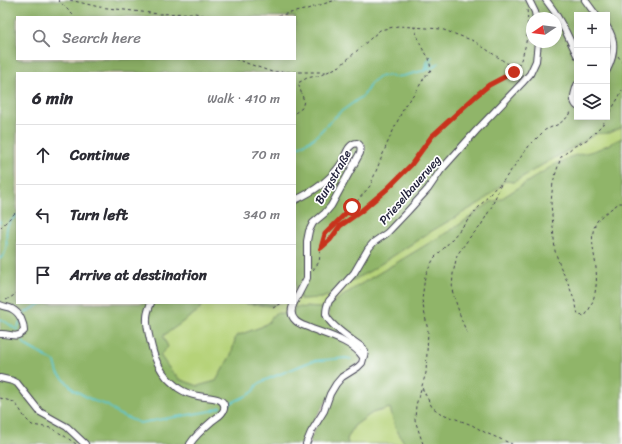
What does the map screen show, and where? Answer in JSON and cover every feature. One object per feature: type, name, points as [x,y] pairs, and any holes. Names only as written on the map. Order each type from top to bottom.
[{"type":"street","points":[[529,0],[535,12]]},
{"type":"street","points":[[546,0],[554,11],[574,49]]},
{"type":"street","points":[[585,0],[594,12]]},
{"type":"street","points":[[610,32],[613,38],[614,49],[610,63]]},
{"type":"street","name":"Prieselbauerweg","points":[[363,357],[365,352],[363,348],[338,329],[328,319],[326,313],[329,301],[354,273],[368,248],[387,232],[428,189],[441,170],[530,74],[536,60],[537,48]]},
{"type":"street","name":"Burgstraße","points":[[296,200],[318,187],[330,176],[341,163],[353,143],[360,144],[360,153],[331,206],[313,223],[309,231],[307,241],[307,278],[296,298]]},
{"type":"street","points":[[150,304],[146,318],[148,331],[156,362],[165,376],[179,388],[191,394],[222,401],[224,405],[223,413],[200,432],[190,444]]},
{"type":"street","name":"Burgstraße","points":[[293,304],[291,311],[292,316],[300,324],[348,344],[360,351],[363,357]]},
{"type":"street","points":[[0,305],[12,309],[19,315],[24,328],[24,331],[16,336],[0,334]]},
{"type":"street","points":[[306,444],[311,432],[324,411],[330,394],[336,384],[342,377],[362,363],[363,357]]},
{"type":"street","points":[[0,378],[16,383],[40,412],[67,427],[86,444]]},
{"type":"path","points":[[58,0],[74,16]]},
{"type":"path","points":[[70,0],[99,7],[160,14],[195,13],[207,16]]},
{"type":"path","points":[[277,16],[304,10],[336,0]]},
{"type":"path","points":[[321,248],[330,240],[340,226],[360,212],[387,189],[411,165],[432,136],[489,85],[514,72],[524,54],[527,34],[526,7]]},
{"type":"path","points":[[296,112],[302,108],[304,101],[298,83],[307,78],[321,75],[340,66],[380,30],[398,26],[441,28],[474,41],[511,66],[519,64]]},
{"type":"path","points":[[307,278],[318,262],[325,234],[352,207],[370,186],[405,105],[431,70],[429,58],[422,48],[414,27]]},
{"type":"path","points":[[238,60],[272,72],[327,72]]},
{"type":"path","points":[[610,112],[622,90]]},
{"type":"path","points":[[467,333],[452,290],[453,274],[457,255],[470,237],[480,227],[492,206],[501,184],[529,146],[545,130],[559,124],[569,116],[574,108]]},
{"type":"path","points":[[605,120],[588,139],[573,147],[561,157],[553,182],[551,203],[555,250],[576,305],[578,315],[585,316],[591,308],[597,283],[593,248],[593,234],[596,222],[619,203],[622,203]]},
{"type":"path","points":[[423,444],[415,420],[416,405],[426,373],[428,330],[422,300],[425,276],[434,258],[496,187],[501,184]]},
{"type":"path","points":[[0,228],[16,212]]},
{"type":"path","points":[[7,300],[16,293]]},
{"type":"path","points":[[273,308],[280,304]]},
{"type":"path","points":[[422,387],[432,407],[440,413],[472,425],[486,433],[512,444]]},
{"type":"path","points":[[0,398],[14,402],[32,425],[51,428],[63,434],[76,444]]},
{"type":"green space","points":[[0,0],[622,0],[622,127],[607,133],[598,133],[514,182],[505,181],[483,201],[430,232],[370,271],[322,298],[300,299],[299,290],[296,292],[296,72],[16,72],[16,304],[202,304],[198,311],[163,336],[168,347],[160,355],[179,379],[198,386],[216,381],[231,355],[236,336],[261,327],[269,322],[275,313],[284,314],[291,319],[295,307],[324,308],[324,313],[358,347],[361,360],[358,365],[348,370],[314,420],[303,444],[0,444]]},
{"type":"green space","points":[[622,127],[622,138],[595,151],[570,157],[562,163],[557,163],[499,200],[491,202],[456,227],[356,287],[328,306],[324,308],[304,307],[291,320],[275,313],[269,322],[261,327],[236,336],[231,355],[216,381],[198,386],[179,379],[160,355],[168,347],[163,336],[198,311],[202,304],[250,304],[272,306],[275,304],[296,304],[296,292],[299,290],[300,299],[322,298],[370,271],[430,232],[483,201],[505,181],[514,182],[591,136],[598,133],[610,133]]},
{"type":"green space","points":[[622,138],[622,444],[405,444],[395,427],[390,408],[372,413],[354,426],[347,439],[348,444],[311,444],[310,439],[330,399],[343,378],[364,362],[345,333],[330,319],[328,306],[356,287],[456,227],[491,202],[499,200],[557,163],[562,163],[564,160],[572,156],[597,150]]},
{"type":"green space","points":[[250,304],[275,304],[272,306]]},
{"type":"green space","points":[[390,408],[395,427],[405,444],[348,444],[347,439],[354,426],[372,413]]},
{"type":"waterway","points":[[425,71],[428,60],[432,57]]},
{"type":"waterway","points":[[428,69],[429,64],[432,63]]},
{"type":"waterway","points":[[296,148],[314,138],[339,113],[364,95],[371,83],[379,77],[388,75],[393,77],[403,76],[425,71],[439,63]]},
{"type":"waterway","points":[[0,259],[6,251],[6,234],[8,225],[16,216]]},
{"type":"waterway","points":[[24,313],[41,304]]},
{"type":"waterway","points":[[0,319],[17,330],[20,322]]},
{"type":"waterway","points":[[23,341],[25,345],[55,362],[58,373],[74,390],[94,401],[107,405],[118,414],[140,423],[211,411],[221,407]]},
{"type":"waterway","points":[[227,405],[248,395],[263,381],[312,361],[346,358],[351,359]]},
{"type":"route","points":[[352,207],[325,234],[321,248],[330,240],[340,226],[360,212],[387,189],[411,165],[432,136],[489,85],[514,72]]}]
